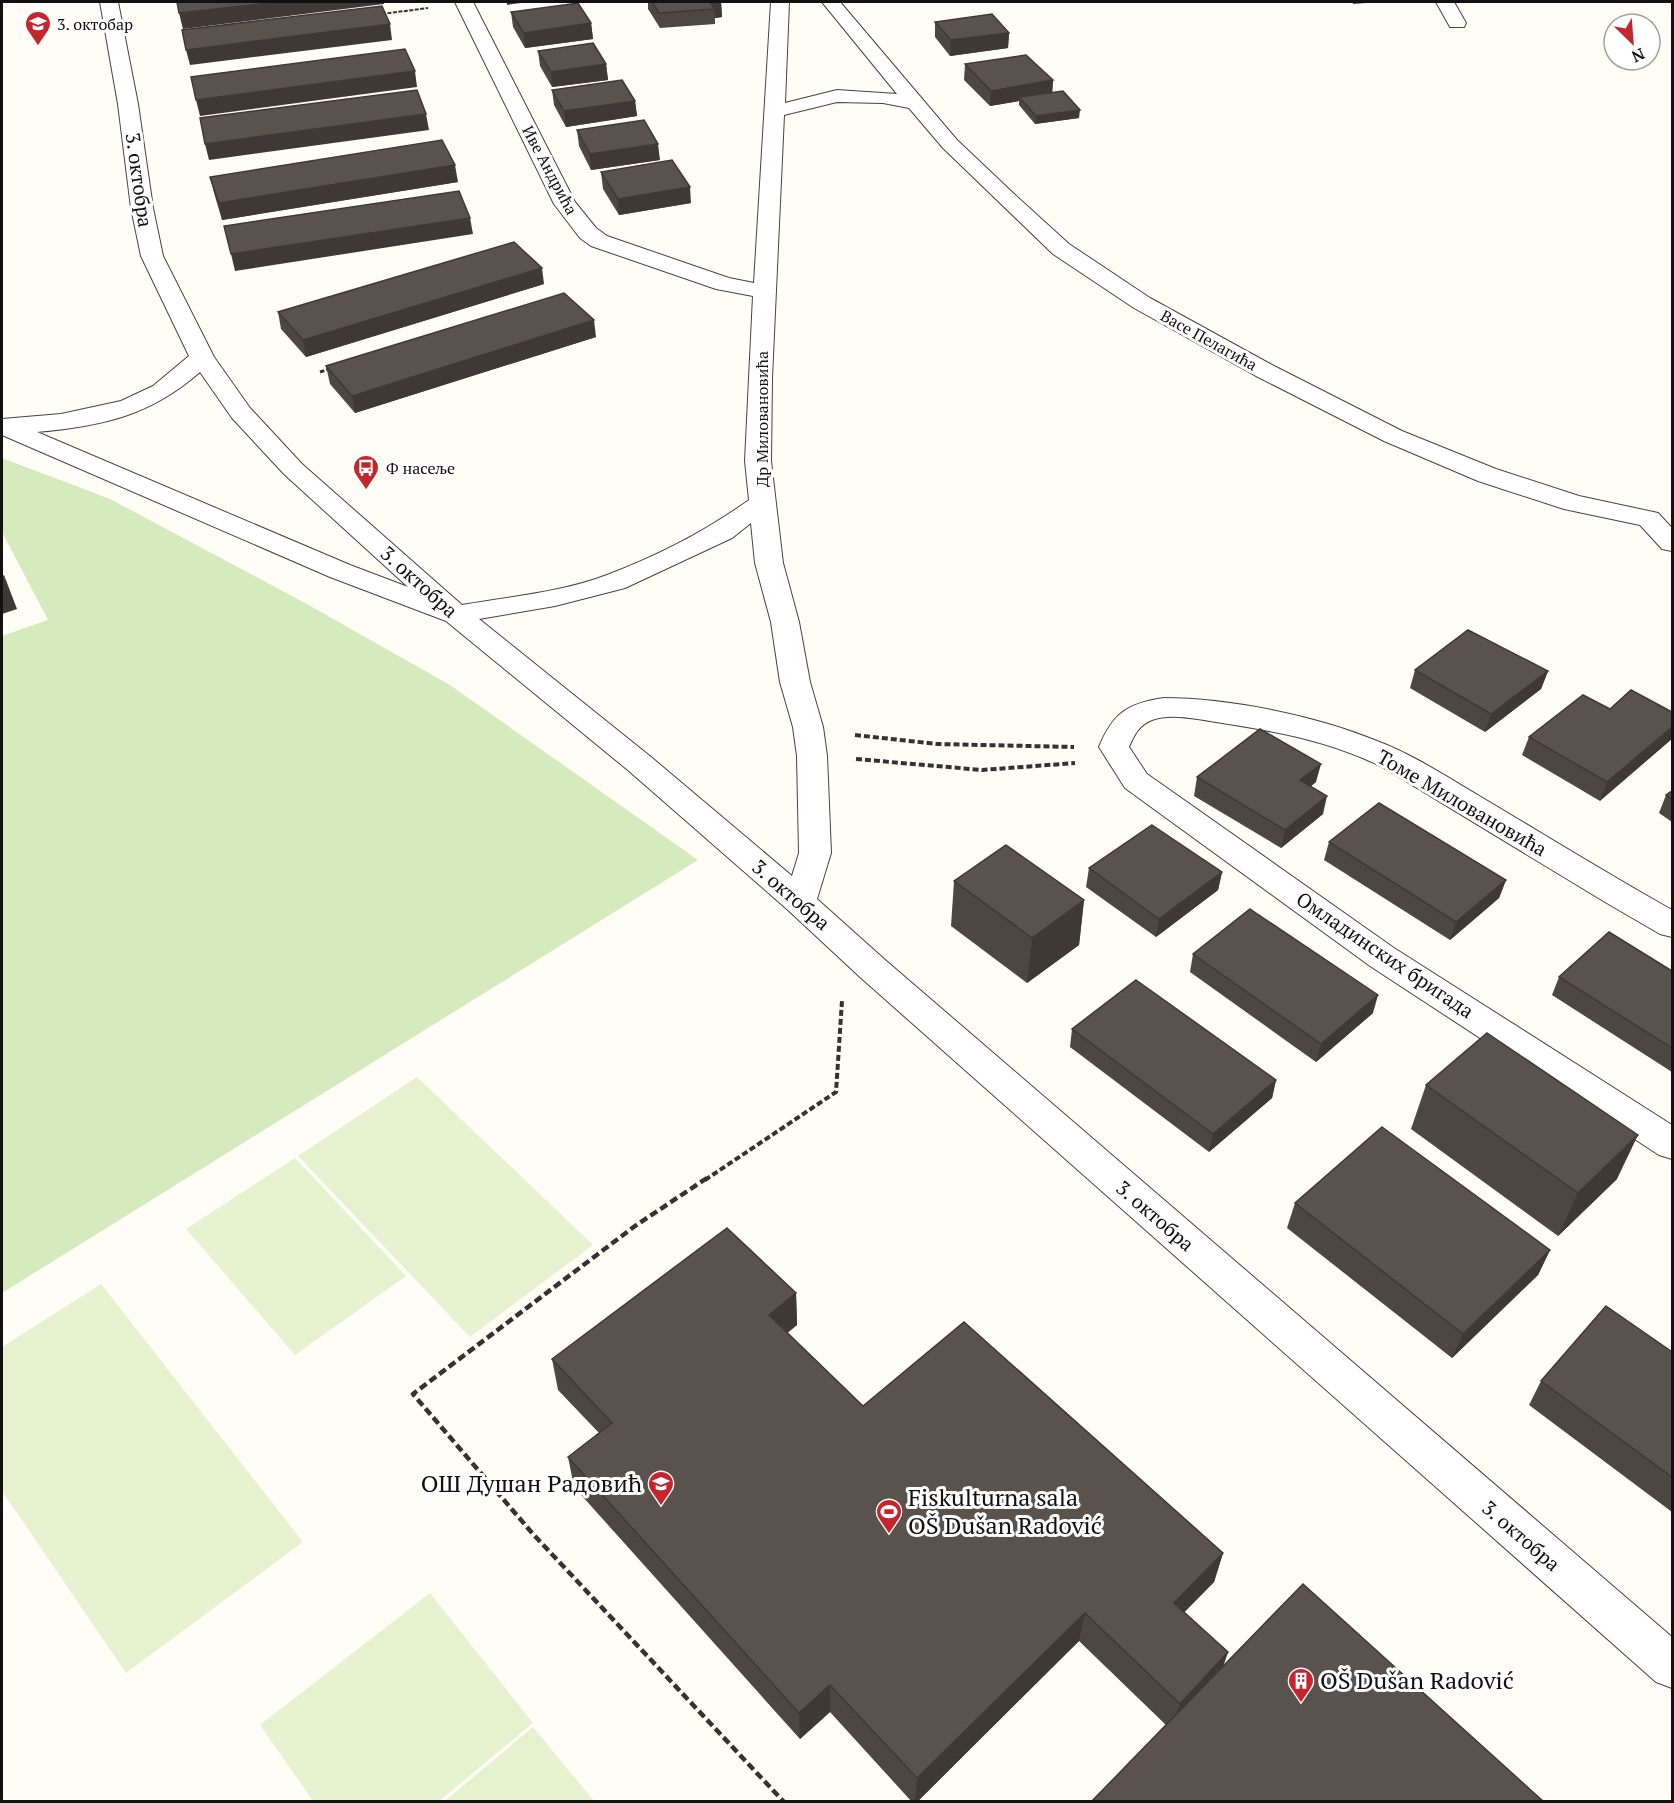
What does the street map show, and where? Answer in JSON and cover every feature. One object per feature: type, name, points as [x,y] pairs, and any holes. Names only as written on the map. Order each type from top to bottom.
[{"type":"street","name":"3. октобра","points":[[109,2],[128,104],[142,208],[152,256],[202,358],[241,413],[293,469],[456,615],[640,764],[800,902],[872,968],[1672,1666]]},
{"type":"street","name":"Др Миловановића","points":[[780,2],[758,437],[769,563],[785,622],[795,682],[808,727],[812,756],[815,853],[800,902]]},
{"type":"street","name":"Васе Пелагића","points":[[831,2],[950,144],[1005,198],[1053,242],[1142,303],[1265,371],[1393,436],[1487,475],[1562,500],[1661,521],[1672,543]]},
{"type":"street","points":[[1445,2],[1456,23]]},
{"type":"street","name":"Иве Андрића","points":[[464,3],[565,204],[588,233],[599,241],[723,284],[766,292]]},
{"type":"street","points":[[775,111],[837,96],[883,97],[916,103]]},
{"type":"street","points":[[3,427],[59,423],[100,415],[147,399],[174,382],[202,358]]},
{"type":"street","points":[[3,427],[340,571],[456,615],[555,597],[615,582],[722,532],[762,503]]},
{"type":"street","name":"Томе Миловановића","points":[[1114,747],[1125,722],[1146,710],[1197,710],[1316,730],[1386,757],[1672,926]]},
{"type":"street","name":"Омладинских бригада","points":[[1114,747],[1136,781],[1382,957],[1672,1144]]},
{"type":"path","points":[[382,14],[464,3]]},
{"type":"path","points":[[320,372],[331,369]]},
{"type":"path","points":[[808,727],[890,741],[958,746],[1114,747]]},
{"type":"path","points":[[812,756],[982,770],[1082,763],[1136,781]]},
{"type":"path","points":[[784,1802],[533,1534],[413,1394],[635,1226],[836,1092],[842,1006]]},
{"type":"green space","points":[[2,458],[110,499],[305,603],[450,685],[698,860],[2,1293],[2,636],[48,620],[2,532]]},
{"type":"green space","points":[[417,1077],[593,1245],[470,1337],[298,1156]]},
{"type":"green space","points":[[295,1158],[406,1276],[295,1355],[186,1229]]},
{"type":"green space","points":[[101,1284],[303,1542],[126,1673],[2,1491],[2,1347]]},
{"type":"green space","points":[[430,1593],[533,1723],[439,1801],[313,1801],[260,1725]]},
{"type":"green space","points":[[533,1727],[594,1801],[445,1801]]},
{"type":"building","points":[[177,2],[278,2],[179,13]]},
{"type":"building","points":[[652,2],[721,2],[711,4],[715,9],[659,13]]},
{"type":"building","points":[[578,3],[591,23],[524,33],[511,12]]},
{"type":"building","points":[[382,6],[390,24],[186,50],[182,30]]},
{"type":"building","points":[[992,14],[1009,33],[951,40],[935,22]]},
{"type":"building","points":[[593,43],[606,64],[551,72],[538,51]]},
{"type":"building","points":[[405,49],[415,71],[196,100],[191,77]]},
{"type":"building","points":[[1026,55],[1053,80],[991,91],[965,64]]},
{"type":"building","points":[[622,80],[635,101],[564,111],[552,90]]},
{"type":"building","points":[[417,90],[426,114],[205,144],[200,118]]},
{"type":"building","points":[[1063,91],[1080,110],[1036,116],[1019,97]]},
{"type":"building","points":[[644,120],[658,144],[590,154],[577,130]]},
{"type":"building","points":[[442,140],[455,165],[219,203],[210,177]]},
{"type":"building","points":[[672,160],[690,187],[618,199],[601,172]]},
{"type":"building","points":[[459,191],[470,218],[231,254],[224,226]]},
{"type":"building","points":[[514,242],[542,268],[303,340],[278,312]]},
{"type":"building","points":[[564,293],[594,320],[352,396],[326,366]]},
{"type":"building","points":[[1468,630],[1548,671],[1491,714],[1415,670]]},
{"type":"building","points":[[1631,690],[1672,712],[1672,727],[1607,782],[1529,737],[1583,695],[1610,709]]},
{"type":"building","points":[[1260,729],[1321,764],[1300,780],[1327,796],[1285,830],[1197,777]]},
{"type":"building","points":[[1672,791],[1672,799],[1666,795]]},
{"type":"building","points":[[1379,803],[1506,880],[1456,922],[1329,842]]},
{"type":"building","points":[[1152,825],[1222,872],[1159,919],[1089,868]]},
{"type":"building","points":[[1006,845],[1084,900],[1032,938],[954,881]]},
{"type":"building","points":[[1250,909],[1378,995],[1321,1044],[1193,954]]},
{"type":"building","points":[[1609,932],[1672,971],[1672,1048],[1559,977]]},
{"type":"building","points":[[1136,980],[1276,1080],[1213,1134],[1072,1029]]},
{"type":"building","points":[[1487,1033],[1638,1135],[1578,1193],[1426,1085]]},
{"type":"building","points":[[1382,1127],[1550,1250],[1463,1334],[1295,1203]]},
{"type":"building","name":"Fiskulturna sala OŠ Dušan Radović","points":[[727,1228],[796,1293],[769,1315],[863,1406],[964,1322],[1223,1553],[1174,1603],[1228,1652],[1180,1704],[1085,1613],[917,1778],[830,1685],[799,1713],[568,1457],[612,1423],[552,1359]]},
{"type":"building","points":[[1606,1306],[1672,1352],[1672,1477],[1541,1381]]},
{"type":"building","name":"OŠ Dušan Radović","points":[[1303,1584],[1544,1802],[1091,1802]]},
{"type":"place","name":"3. октобар","points":[[38,47]]},
{"type":"place","name":"Ф насеље","points":[[366,491]]},
{"type":"place","name":"ОШ Душан Радовић","points":[[661,1507]]},
{"type":"place","name":"Fiskulturna sala OŠ Dušan Radović","points":[[889,1535]]},
{"type":"place","name":"OŠ Dušan Radović","points":[[1301,1704]]}]
